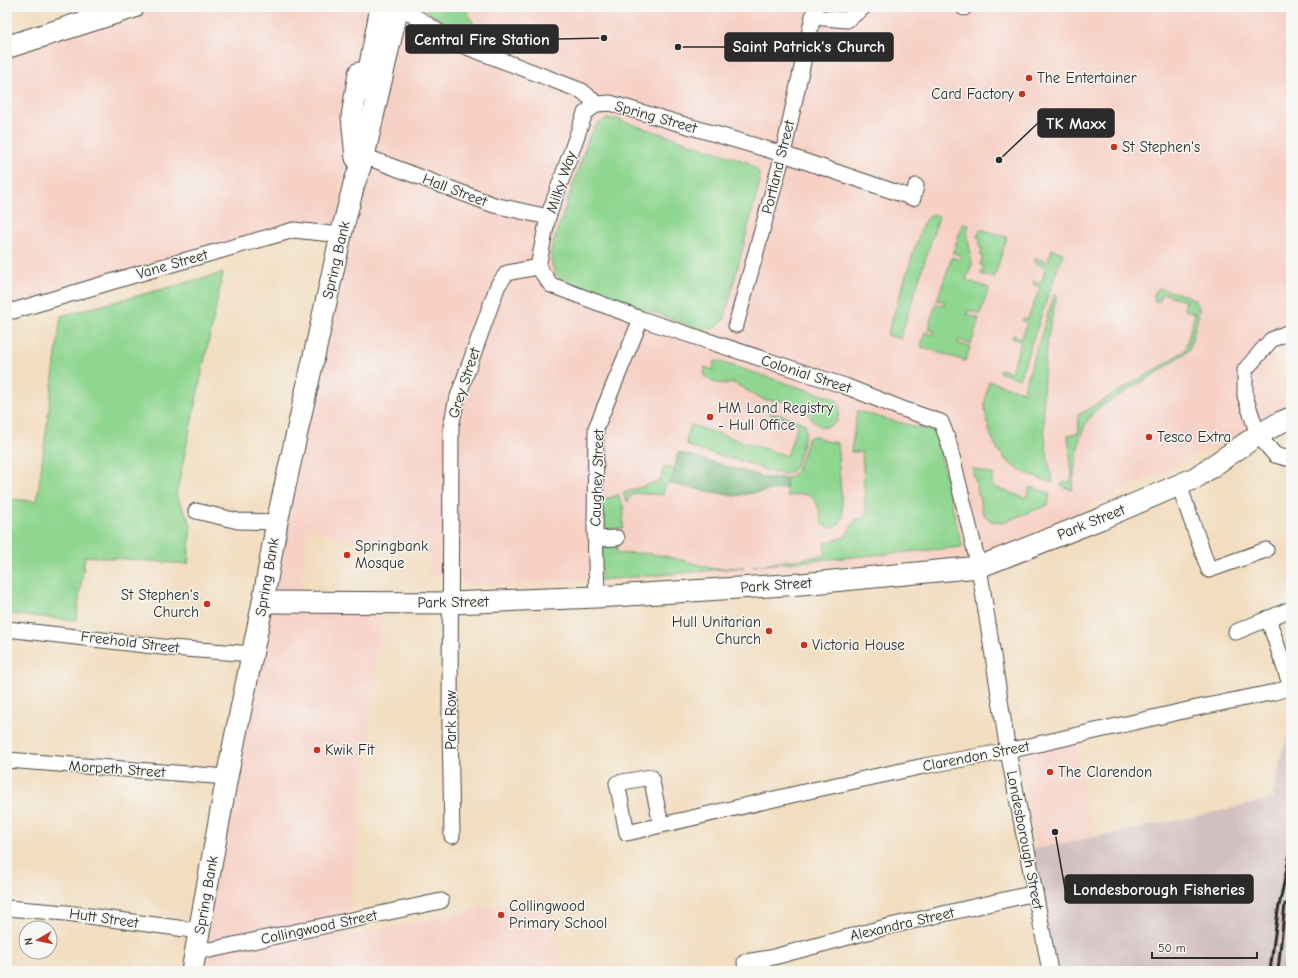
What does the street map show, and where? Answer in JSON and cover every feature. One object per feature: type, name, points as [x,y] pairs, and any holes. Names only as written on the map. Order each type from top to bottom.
[{"type":"main road","points":[[7,47],[110,11],[133,7]]},
{"type":"street","points":[[360,157],[352,117],[371,7]]},
{"type":"street","name":"Spring Bank","points":[[360,157],[358,126],[381,7]]},
{"type":"street","name":"Spring Bank","points":[[192,971],[227,778],[264,602],[277,522],[341,235],[398,7]]},
{"type":"street","name":"Spring Street","points":[[401,7],[454,42],[582,91],[597,104],[610,104],[783,154],[913,198],[916,186]]},
{"type":"street","points":[[814,12],[847,20],[864,7]]},
{"type":"street","name":"Portland Street","points":[[736,325],[783,154],[814,12]]},
{"type":"street","name":"Milky Way","points":[[538,266],[548,217],[585,113],[597,104]]},
{"type":"street","name":"Hall Street","points":[[360,157],[494,205],[548,217]]},
{"type":"street","name":"Vane Street","points":[[7,309],[14,311],[158,268],[294,230],[341,235]]},
{"type":"street","name":"Colonial Street","points":[[538,266],[551,285],[641,319],[845,386],[900,408],[941,422],[948,440],[979,567]]},
{"type":"street","name":"Grey Street","points":[[451,604],[451,427],[456,402],[498,285],[508,273],[538,266]]},
{"type":"street","name":"Caughey Street","points":[[597,597],[596,428],[641,319]]},
{"type":"street","points":[[1291,331],[1271,340],[1246,370],[1245,396],[1258,435],[1275,455],[1286,458],[1291,457]]},
{"type":"street","name":"Park Street","points":[[264,602],[451,604],[597,597],[800,584],[979,567],[1100,519],[1195,478],[1258,435],[1286,420]]},
{"type":"street","points":[[1179,485],[1209,570],[1266,550]]},
{"type":"street","points":[[196,511],[238,521],[277,522]]},
{"type":"street","points":[[596,539],[617,538]]},
{"type":"street","name":"Londesborough Street","points":[[979,567],[1008,750],[1050,971]]},
{"type":"street","name":"Park Row","points":[[451,604],[450,724],[452,836]]},
{"type":"street","points":[[1236,632],[1291,609]]},
{"type":"street","points":[[1268,618],[1291,687]]},
{"type":"street","name":"Freehold Street","points":[[7,629],[171,648],[253,654]]},
{"type":"street","name":"Clarendon Street","points":[[661,825],[916,768],[1008,750],[1274,692],[1291,687]]},
{"type":"street","name":"Morpeth Street","points":[[7,760],[227,778]]},
{"type":"street","name":"Alexandra Street","points":[[746,971],[745,962],[770,964],[886,927],[1036,893]]},
{"type":"street","name":"Collingwood Street","points":[[198,940],[210,950],[441,901]]},
{"type":"street","name":"Hutt Street","points":[[7,908],[66,912],[96,917],[198,940]]},
{"type":"shaded area","points":[[94,7],[410,7],[404,35],[466,57],[478,31],[474,7],[1291,7],[1291,341],[1277,346],[1273,353],[1276,362],[1267,365],[1279,399],[1288,396],[1291,412],[1173,466],[985,557],[676,577],[463,586],[462,574],[440,576],[427,575],[429,552],[391,548],[308,530],[299,613],[362,612],[382,614],[348,936],[550,895],[563,971],[195,971],[233,758],[353,218],[11,318],[7,299],[7,33],[52,22]]},
{"type":"shaded area","points":[[1291,727],[1291,971],[1043,971],[1020,852],[1273,799],[1282,752]]},
{"type":"shaded area","points":[[1075,743],[1093,837],[1037,848],[1019,756]]},
{"type":"green space","points":[[427,7],[464,7],[473,22],[474,27],[469,31],[457,30],[443,23],[426,10]]},
{"type":"green space","points":[[607,119],[616,119],[750,163],[758,171],[760,181],[724,320],[716,327],[704,330],[568,283],[559,277],[554,271],[550,253],[590,134],[597,124]]},
{"type":"green space","points":[[932,214],[939,216],[900,339],[887,335],[923,223]]},
{"type":"green space","points":[[963,223],[969,225],[967,232],[972,264],[966,280],[989,288],[980,314],[969,310],[967,314],[979,318],[971,344],[959,340],[958,343],[970,347],[965,361],[921,347],[925,332],[933,335],[934,331],[928,329],[936,303],[944,306],[945,302],[937,300],[952,257],[959,260],[961,255],[953,253]]},
{"type":"green space","points":[[980,229],[1007,237],[994,278],[981,274],[984,266],[980,265],[983,257],[980,256],[982,248],[979,247],[980,238],[977,237]]},
{"type":"green space","points":[[1052,249],[1063,253],[1019,379],[999,372],[1000,369],[1011,372],[1021,342],[1012,338],[1013,335],[1022,338],[1027,323],[1022,321],[1023,318],[1028,319],[1040,287],[1033,284],[1034,281],[1041,283],[1046,267],[1034,262],[1036,258],[1047,262]]},
{"type":"green space","points":[[223,273],[176,495],[191,524],[188,564],[85,556],[76,620],[7,614],[7,499],[37,501],[61,316]]},
{"type":"green space","points":[[1159,288],[1188,296],[1198,304],[1198,317],[1189,350],[1160,371],[1096,409],[1086,423],[1080,438],[1072,490],[1061,486],[1062,483],[1071,480],[1072,475],[1068,435],[1079,433],[1078,415],[1162,366],[1185,350],[1195,313],[1184,310],[1186,301],[1162,293],[1159,302],[1155,301],[1154,293]]},
{"type":"green space","points":[[1054,295],[1057,296],[1048,341],[1043,389],[1045,437],[1053,483],[1031,475],[1010,464],[998,450],[990,433],[987,424],[985,406],[989,381],[1023,392]]},
{"type":"green space","points":[[718,361],[835,399],[840,408],[836,423],[826,427],[821,427],[813,421],[806,411],[795,404],[784,401],[764,400],[734,383],[727,384],[712,382],[704,376],[705,367],[713,370],[714,362]]},
{"type":"green space","points":[[857,411],[935,432],[962,547],[753,566],[826,555],[824,543],[845,537],[856,519],[866,518],[862,452],[851,452]]},
{"type":"green space","points":[[769,414],[788,417],[805,424],[806,432],[796,466],[791,472],[784,474],[771,472],[748,463],[695,449],[687,444],[686,439],[691,425],[787,456],[798,423]]},
{"type":"green space","points":[[817,436],[825,441],[837,443],[843,517],[837,526],[832,528],[822,525],[818,506],[816,502],[808,495],[801,494],[787,497],[786,478],[792,476],[798,468],[808,438]]},
{"type":"green space","points":[[678,452],[767,478],[786,478],[786,488],[734,496],[671,484]]},
{"type":"green space","points":[[664,466],[675,469],[671,484],[666,483],[663,495],[633,493],[628,502],[623,493],[660,481]]},
{"type":"green space","points":[[972,468],[994,475],[991,486],[1026,498],[1030,487],[1050,493],[1048,505],[1001,523],[992,521],[983,514]]},
{"type":"green space","points":[[619,495],[620,501],[624,507],[623,529],[607,529],[602,525],[601,500]]},
{"type":"green space","points":[[617,545],[617,554],[644,553],[665,556],[715,569],[744,567],[601,580],[602,548],[605,546]]},
{"type":"railway","points":[[1270,971],[1278,911],[1291,849]]},
{"type":"railway","points":[[1278,971],[1285,904]]},
{"type":"railway","points":[[1287,971],[1291,938]]},
{"type":"place","name":"Central Fire Station","points":[[604,38]]},
{"type":"place","name":"Saint Patrick's Church","points":[[678,47]]},
{"type":"place","name":"The Entertainer","points":[[1029,78]]},
{"type":"place","name":"Card Factory","points":[[1022,94]]},
{"type":"place","name":"St Stephen's","points":[[1114,147]]},
{"type":"place","name":"TK Maxx","points":[[999,160]]},
{"type":"place","name":"HM Land Registry - Hull Office","points":[[710,417]]},
{"type":"place","name":"Tesco Extra","points":[[1149,437]]},
{"type":"place","name":"Springbank Mosque","points":[[347,555]]},
{"type":"place","name":"St Stephen's Church","points":[[207,604]]},
{"type":"place","name":"Hull Unitarian Church","points":[[769,631]]},
{"type":"place","name":"Victoria House","points":[[804,645]]},
{"type":"place","name":"Kwik Fit","points":[[317,750]]},
{"type":"place","name":"The Clarendon","points":[[1050,772]]},
{"type":"place","name":"Londesborough Fisheries","points":[[1055,832]]},
{"type":"place","name":"Collingwood Primary School","points":[[501,915]]}]
